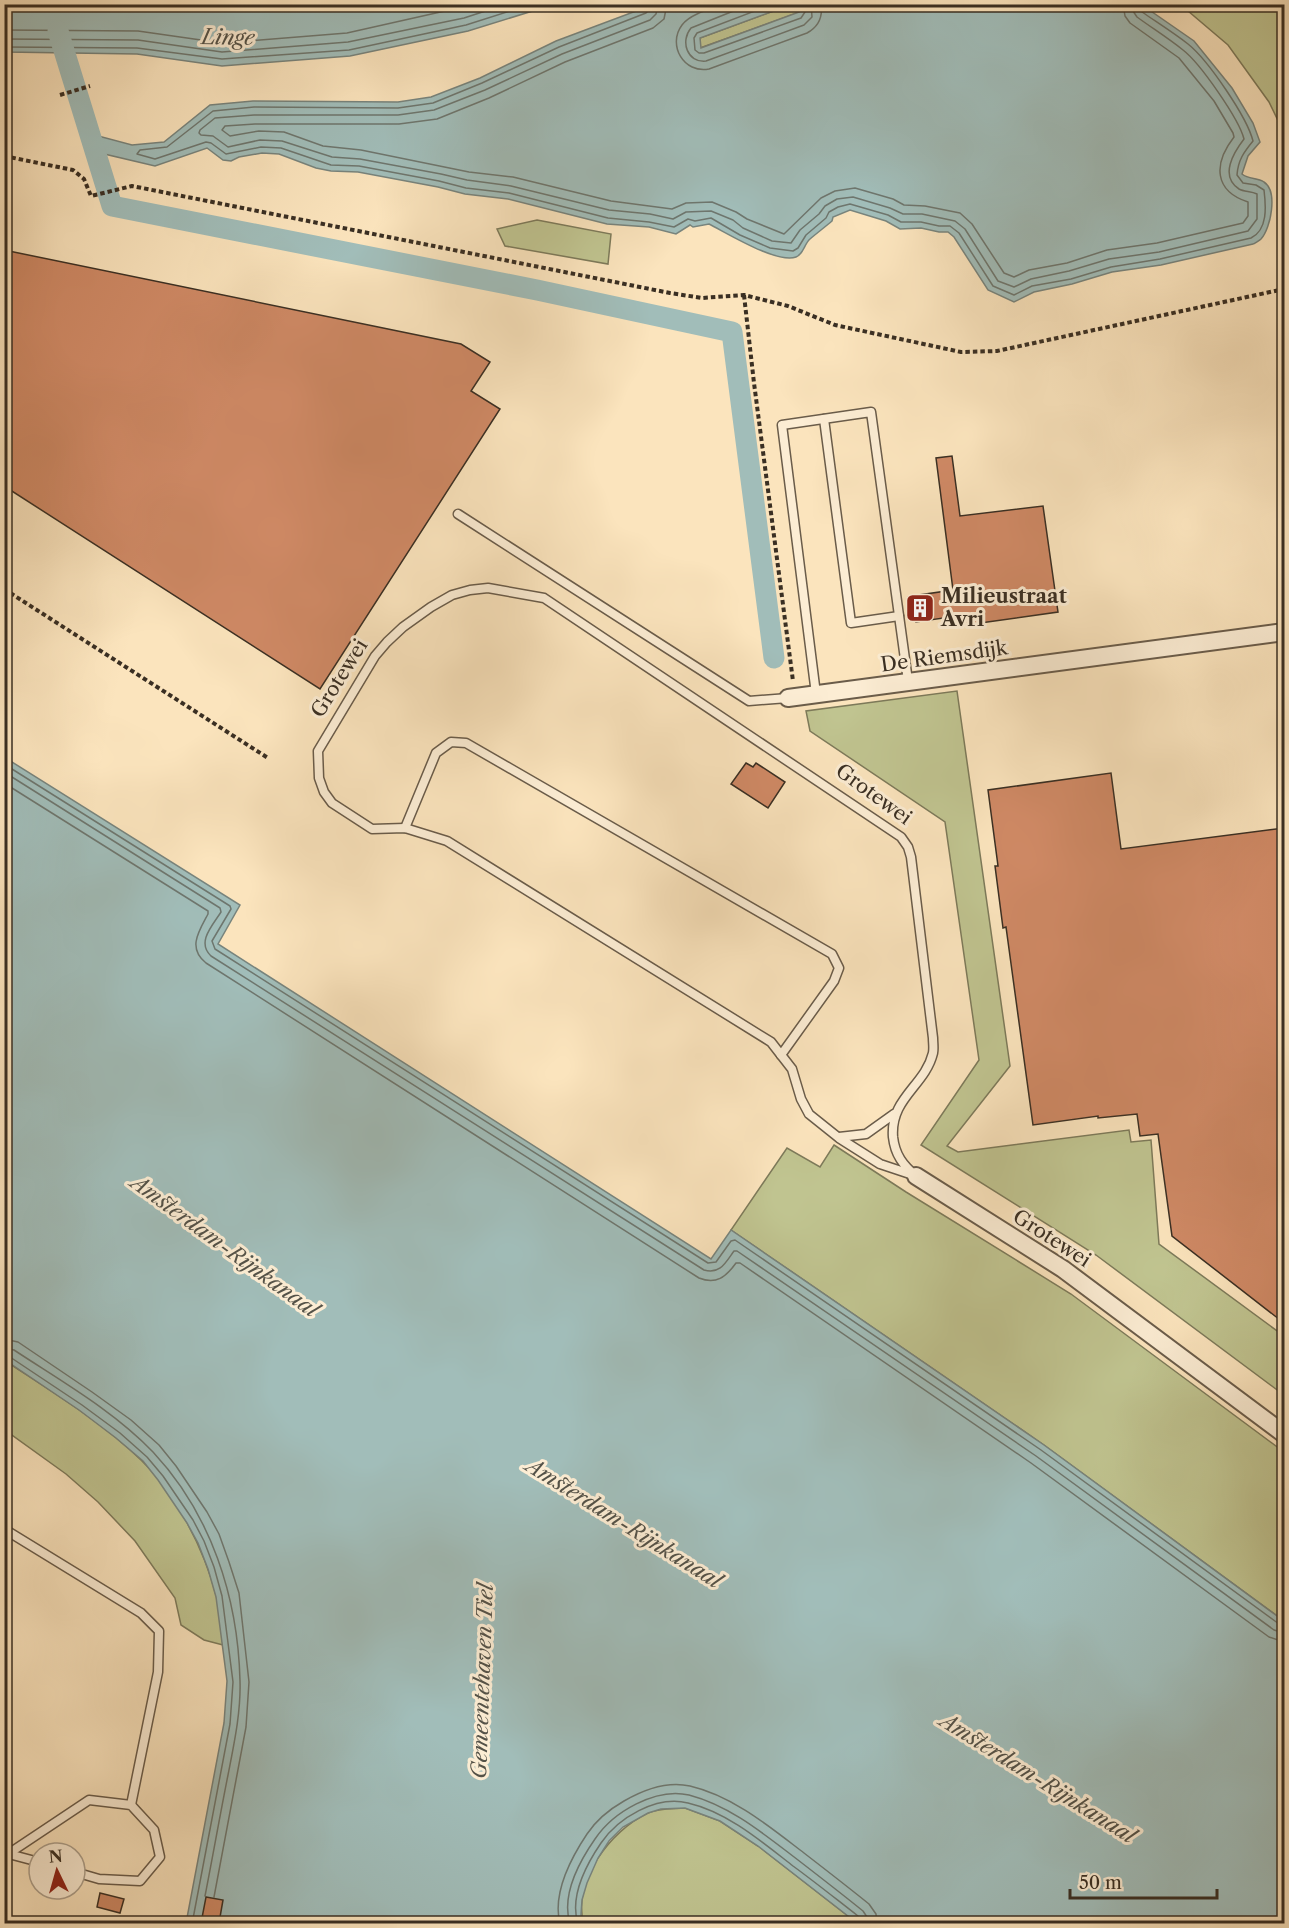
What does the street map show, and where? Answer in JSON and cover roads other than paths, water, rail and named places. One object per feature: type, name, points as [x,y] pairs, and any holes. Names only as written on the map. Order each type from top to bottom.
[{"type":"street","name":"De Riemsdijk","points":[[791,697],[1284,632]]},
{"type":"street","name":"Grotewei","points":[[916,1176],[1063,1269],[1284,1434]]},
{"type":"lane","points":[[816,694],[782,425],[871,412],[908,681]]},
{"type":"lane","points":[[824,419],[851,623],[899,616]]},
{"type":"lane","points":[[458,514],[748,701],[791,697]]},
{"type":"lane","name":"Grotewei","points":[[405,828],[372,829],[332,803],[318,778],[318,751],[375,656],[404,627],[431,607],[452,596],[470,590],[488,588],[544,598],[892,829],[908,847],[932,1027],[933,1052],[927,1067],[894,1114],[892,1127],[898,1156],[903,1165],[916,1176]]},
{"type":"lane","points":[[781,1055],[834,981],[839,968],[832,954],[466,743],[451,742],[436,753],[405,828],[447,841],[771,1042],[781,1055],[792,1069],[808,1114],[880,1164],[916,1176]]},
{"type":"lane","points":[[839,1137],[866,1134],[894,1114]]},
{"type":"lane","points":[[4,1529],[141,1613],[159,1631],[158,1672],[131,1805]]},
{"type":"lane","points":[[6,1853],[89,1800],[131,1805],[154,1830],[160,1857],[140,1881],[99,1879],[87,1876]]},
{"type":"lane","points":[[6,1853],[27,1859]]},
{"type":"water","name":"Linge","points":[[4,5],[552,5],[468,31],[350,56],[222,66],[137,54],[5,52]]},
{"type":"water","points":[[652,5],[790,5],[700,38],[701,48],[799,12],[797,5],[1142,5],[1194,41],[1232,88],[1253,123],[1260,142],[1248,156],[1242,174],[1264,182],[1271,193],[1272,210],[1265,234],[1253,244],[1161,265],[1112,272],[1034,292],[1014,302],[988,290],[954,237],[948,232],[921,228],[900,229],[886,221],[850,210],[833,217],[832,221],[808,241],[799,256],[788,258],[765,252],[709,224],[693,227],[690,225],[676,234],[649,227],[607,224],[508,199],[465,194],[358,172],[316,168],[279,154],[262,153],[239,157],[231,161],[223,160],[207,148],[155,166],[96,152],[91,134],[132,145],[164,142],[210,105],[253,101],[398,102],[431,97],[480,78],[556,41]]},
{"type":"water","points":[[4,757],[240,905],[218,944],[711,1259],[731,1230],[1044,1445],[1284,1621],[1284,1923],[857,1923],[758,1846],[720,1821],[685,1808],[661,1809],[648,1813],[623,1827],[609,1841],[598,1858],[587,1883],[582,1900],[581,1915],[584,1923],[186,1923],[224,1723],[227,1681],[216,1597],[208,1569],[187,1523],[143,1461],[79,1410],[5,1360]]},
{"type":"waterway","points":[[58,31],[112,206],[537,290],[732,332],[774,658]]},
{"type":"place","name":"Milieustraat Avri","points":[[920,608]]},
{"type":"water label","name":"Amsterdam-Rijnkanaal","points":[[225,1246]]},
{"type":"water label","name":"Amsterdam-Rijnkanaal","points":[[624,1523]]},
{"type":"water label","name":"Gemeentehaven Tiel","points":[[482,1681]]},
{"type":"water label","name":"Amsterdam-Rijnkanaal","points":[[1038,1778]]}]
